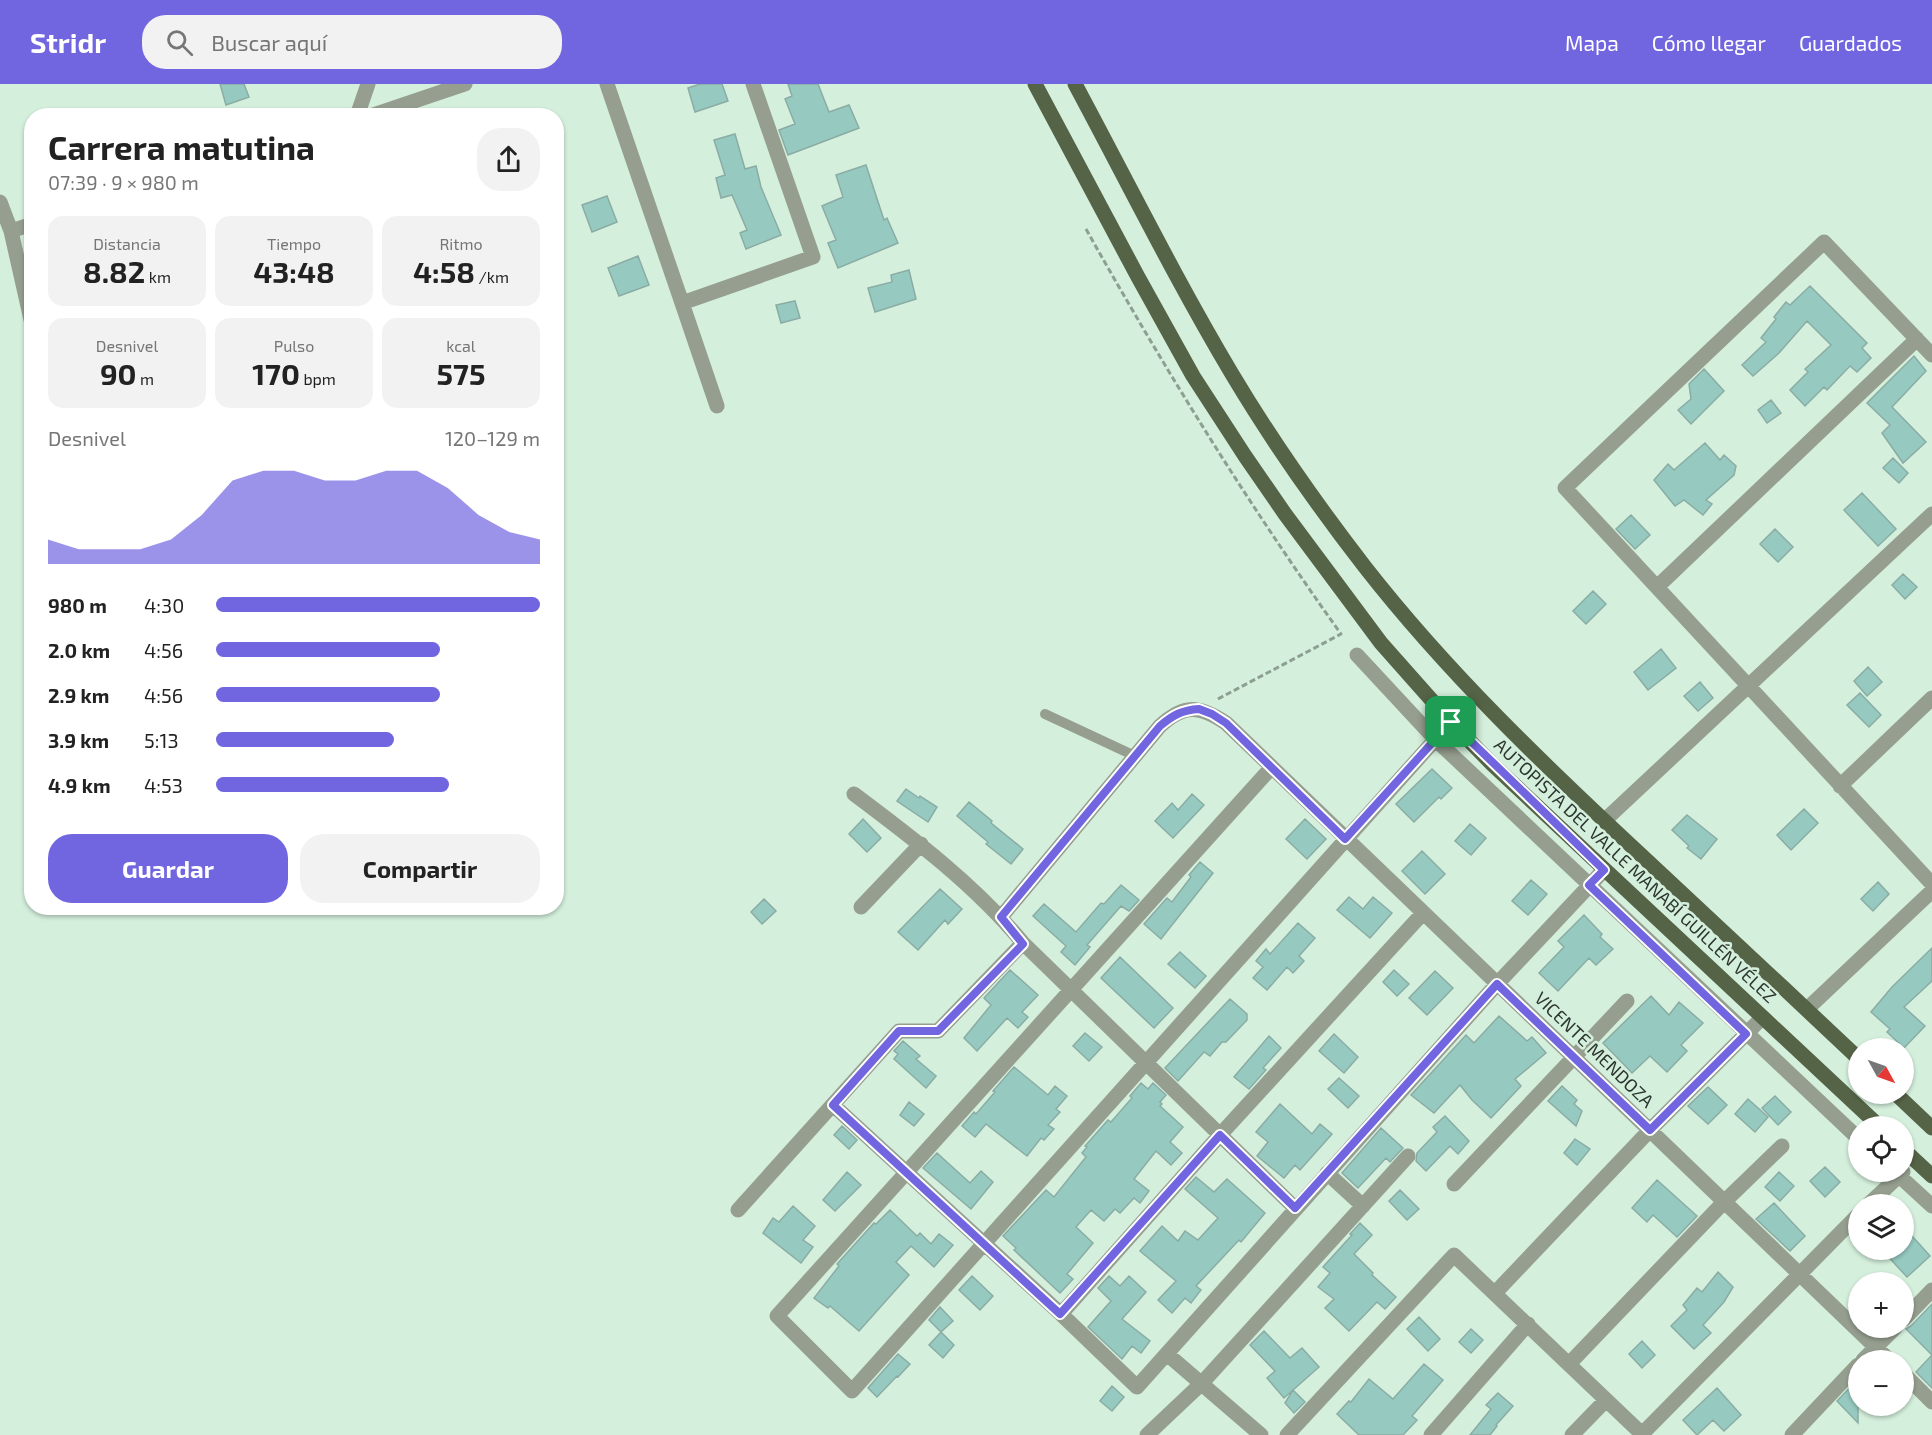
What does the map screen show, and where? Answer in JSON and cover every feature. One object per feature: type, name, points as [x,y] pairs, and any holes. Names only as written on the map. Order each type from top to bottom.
[{"type":"main road","name":"AUTOPISTA DEL VALLE MANABÍ GUILLÉN VÉLEZ","points":[[1035,84],[1193,376],[1245,456],[1381,643],[1451,722],[1604,870],[1868,1116]]},
{"type":"main road","name":"AUTOPISTA DEL VALLE MANABÍ GUILLÉN VÉLEZ","points":[[1075,84],[1176,276],[1233,375],[1272,438],[1366,568],[1414,627],[1528,750],[1848,1048]]},
{"type":"main road","points":[[1907,1104],[1932,1128]]},
{"type":"main road","points":[[1914,1170],[1932,1176]]},
{"type":"street","points":[[360,108],[368,84]]},
{"type":"street","points":[[394,108],[465,84]]},
{"type":"street","points":[[607,84],[717,406]]},
{"type":"street","points":[[682,303],[813,257],[753,84]]},
{"type":"street","points":[[0,202],[11,231],[24,289]]},
{"type":"street","points":[[11,231],[24,227]]},
{"type":"street","points":[[1932,355],[1824,242],[1565,488],[1932,884]]},
{"type":"street","points":[[1657,587],[1917,339]]},
{"type":"street","points":[[1604,821],[1932,514]]},
{"type":"street","points":[[1357,655],[1434,740],[1848,1129]]},
{"type":"street","points":[[1840,786],[1932,698]]},
{"type":"street","points":[[1001,917],[1160,726],[1172,716],[1186,710],[1199,709]]},
{"type":"street","name":"VICENTE MENDOZA","points":[[1199,709],[1226,723],[1798,1275],[1879,1350]]},
{"type":"street","points":[[1271,768],[777,1316],[852,1390],[1451,722]]},
{"type":"street","points":[[854,794],[921,844],[1001,917],[1023,944],[1295,1208]]},
{"type":"street","points":[[861,907],[921,844]]},
{"type":"street","points":[[833,1105],[1137,1386],[1497,984],[1604,870]]},
{"type":"street","points":[[1807,1009],[1932,891]]},
{"type":"street","points":[[1060,1314],[1423,913]]},
{"type":"street","points":[[738,1210],[899,1031],[938,1031],[1023,944]]},
{"type":"street","points":[[1454,1184],[1627,1001]]},
{"type":"street","points":[[1494,1293],[1650,1130],[1762,1018]]},
{"type":"street","points":[[1569,1364],[1724,1202],[1782,1146]]},
{"type":"street","points":[[1147,1435],[1202,1383],[1408,1156]]},
{"type":"street","points":[[1327,1173],[1363,1206]]},
{"type":"street","points":[[1914,1181],[1932,1206]]},
{"type":"street","points":[[1878,1194],[1889,1182]]},
{"type":"street","points":[[1287,1435],[1454,1255],[1642,1435],[1848,1225]]},
{"type":"street","points":[[1914,1309],[1932,1290]]},
{"type":"street","points":[[1431,1435],[1528,1324]]},
{"type":"street","points":[[1873,1350],[1885,1338]]},
{"type":"street","points":[[1167,1354],[1261,1435]]},
{"type":"street","points":[[1791,1435],[1848,1375]]},
{"type":"street","points":[[1914,1384],[1932,1402]]},
{"type":"street","points":[[1572,1435],[1606,1400]]},
{"type":"lane","points":[[1045,714],[1135,756]]},
{"type":"path","points":[[1086,229],[1139,324],[1200,423],[1254,508],[1341,634],[1199,709]]},
{"type":"building","points":[[220,84],[244,84],[249,97],[226,105]]},
{"type":"building","points":[[700,84],[722,84],[728,101],[695,112],[688,88]]},
{"type":"building","points":[[788,84],[818,84],[829,112],[849,105],[859,128],[788,155],[779,130],[795,124],[785,99],[792,96]]},
{"type":"building","points":[[735,134],[745,169],[756,166],[761,187],[781,235],[746,249],[740,233],[747,230],[732,195],[721,198],[716,178],[725,175],[714,140]]},
{"type":"building","points":[[866,165],[884,220],[887,218],[898,243],[838,268],[828,243],[836,240],[822,206],[843,197],[836,175]]},
{"type":"building","points":[[607,196],[617,222],[592,232],[582,205]]},
{"type":"building","points":[[638,256],[649,285],[619,296],[608,268]]},
{"type":"building","points":[[909,270],[916,299],[875,312],[868,288],[892,282],[891,275]]},
{"type":"building","points":[[1810,286],[1867,343],[1862,348],[1871,358],[1857,372],[1850,366],[1827,390],[1824,387],[1805,406],[1790,390],[1808,372],[1805,369],[1831,345],[1807,321],[1779,353],[1753,376],[1742,365],[1766,342],[1761,338],[1786,302],[1790,305]]},
{"type":"building","points":[[795,301],[800,318],[781,323],[776,305]]},
{"type":"building","points":[[1914,356],[1926,371],[1892,407],[1926,442],[1903,463],[1882,433],[1890,425],[1867,403]]},
{"type":"building","points":[[1704,369],[1724,391],[1691,424],[1678,410],[1691,399],[1689,384]]},
{"type":"building","points":[[1771,400],[1781,413],[1767,423],[1758,410]]},
{"type":"building","points":[[1705,443],[1720,460],[1724,455],[1736,466],[1734,475],[1706,500],[1712,504],[1703,515],[1684,500],[1675,506],[1654,480],[1668,464],[1674,470]]},
{"type":"building","points":[[1893,458],[1908,473],[1899,483],[1883,468]]},
{"type":"building","points":[[1862,493],[1896,529],[1878,546],[1844,510]]},
{"type":"building","points":[[1631,515],[1650,535],[1635,549],[1616,529]]},
{"type":"building","points":[[1775,529],[1793,547],[1778,562],[1760,544]]},
{"type":"building","points":[[1903,574],[1917,587],[1905,599],[1892,585]]},
{"type":"building","points":[[1593,591],[1606,604],[1586,624],[1573,611]]},
{"type":"building","points":[[1661,649],[1676,668],[1648,690],[1634,672]]},
{"type":"building","points":[[1868,667],[1882,682],[1867,696],[1854,681]]},
{"type":"building","points":[[1700,682],[1713,698],[1698,711],[1684,696]]},
{"type":"building","points":[[1860,693],[1881,715],[1869,727],[1847,705]]},
{"type":"building","points":[[1432,769],[1452,788],[1441,799],[1439,797],[1414,822],[1396,804]]},
{"type":"building","points":[[906,789],[937,807],[928,822],[897,801]]},
{"type":"building","points":[[1192,794],[1204,805],[1173,838],[1155,821],[1172,803],[1178,810]]},
{"type":"building","points":[[969,802],[1023,849],[1011,864],[957,816]]},
{"type":"building","points":[[1804,809],[1818,823],[1791,850],[1777,835]]},
{"type":"building","points":[[1687,815],[1717,839],[1701,859],[1687,848],[1689,846],[1672,830]]},
{"type":"building","points":[[863,819],[881,838],[867,852],[849,834]]},
{"type":"building","points":[[1305,819],[1326,839],[1307,859],[1286,839]]},
{"type":"building","points":[[1470,824],[1486,838],[1471,855],[1455,841]]},
{"type":"building","points":[[1422,851],[1445,874],[1425,894],[1402,871]]},
{"type":"building","points":[[1200,862],[1213,873],[1161,939],[1144,924],[1167,898],[1172,902]]},
{"type":"building","points":[[1531,880],[1547,894],[1528,915],[1512,901]]},
{"type":"building","points":[[1878,882],[1889,894],[1873,911],[1861,899]]},
{"type":"building","points":[[1121,885],[1139,900],[1129,911],[1121,906],[1087,945],[1090,947],[1075,965],[1061,952],[1066,946],[1033,916],[1044,904],[1076,932],[1101,903],[1104,904]]},
{"type":"building","points":[[940,889],[962,909],[948,924],[945,920],[918,950],[898,932]]},
{"type":"building","points":[[1349,897],[1363,909],[1373,897],[1392,913],[1370,938],[1337,910]]},
{"type":"building","points":[[764,899],[776,911],[762,924],[751,912]]},
{"type":"building","points":[[1584,915],[1602,934],[1600,937],[1613,949],[1596,965],[1589,958],[1558,991],[1539,973],[1564,947],[1558,941]]},
{"type":"building","points":[[1298,923],[1315,938],[1299,956],[1304,961],[1293,973],[1287,967],[1267,990],[1253,978],[1263,967],[1256,961],[1266,949],[1270,954]]},
{"type":"building","points":[[1932,948],[1932,981],[1904,1007],[1925,1026],[1914,1038],[1893,1038],[1887,1032],[1890,1029],[1871,1012],[1892,987]]},
{"type":"building","points":[[1180,952],[1206,976],[1195,988],[1168,964]]},
{"type":"building","points":[[1120,957],[1173,1008],[1154,1028],[1101,978]]},
{"type":"building","points":[[1010,970],[1038,995],[1022,1012],[1028,1017],[1018,1028],[1007,1018],[977,1051],[964,1038],[991,1005],[984,998]]},
{"type":"building","points":[[1394,970],[1409,984],[1397,996],[1383,982]]},
{"type":"building","points":[[1435,971],[1453,988],[1427,1015],[1409,998]]},
{"type":"building","points":[[1651,996],[1669,1015],[1679,1002],[1703,1023],[1681,1045],[1687,1051],[1667,1072],[1650,1056],[1632,1073],[1603,1043]]},
{"type":"building","points":[[1230,999],[1247,1014],[1247,1020],[1210,1056],[1204,1052],[1178,1081],[1165,1068]]},
{"type":"building","points":[[1499,1016],[1527,1041],[1532,1037],[1546,1053],[1515,1079],[1521,1086],[1491,1118],[1460,1085],[1434,1113],[1411,1095],[1466,1035],[1474,1043]]},
{"type":"building","points":[[1085,1033],[1102,1047],[1089,1061],[1073,1046]]},
{"type":"building","points":[[1334,1034],[1358,1057],[1344,1073],[1319,1051]]},
{"type":"building","points":[[1269,1036],[1281,1048],[1263,1068],[1266,1070],[1249,1089],[1234,1077]]},
{"type":"building","points":[[903,1041],[920,1056],[916,1059],[936,1076],[926,1088],[894,1059],[898,1054],[894,1051]]},
{"type":"building","points":[[1014,1067],[1048,1095],[1055,1086],[1067,1096],[1056,1109],[1060,1112],[1048,1125],[1054,1129],[1044,1140],[1041,1138],[1027,1156],[986,1124],[975,1137],[962,1126],[974,1112],[976,1114]]},
{"type":"building","points":[[1339,1078],[1359,1096],[1348,1108],[1328,1089]]},
{"type":"building","points":[[1141,1083],[1148,1089],[1153,1083],[1166,1095],[1160,1102],[1162,1104],[1160,1106],[1183,1127],[1170,1142],[1182,1153],[1171,1165],[1156,1151],[1134,1179],[1149,1191],[1140,1203],[1134,1198],[1120,1213],[1115,1209],[1104,1221],[1091,1210],[1076,1227],[1093,1243],[1067,1274],[1073,1279],[1060,1293],[1014,1250],[1016,1248],[1003,1236],[1046,1190],[1054,1197],[1086,1157],[1082,1153],[1087,1147],[1085,1146],[1108,1120],[1111,1122],[1132,1098],[1130,1096]]},
{"type":"building","points":[[1562,1086],[1577,1100],[1574,1104],[1582,1111],[1576,1126],[1548,1101]]},
{"type":"building","points":[[1708,1087],[1727,1105],[1708,1124],[1688,1106]]},
{"type":"building","points":[[1775,1096],[1791,1112],[1778,1125],[1762,1108]]},
{"type":"building","points":[[1748,1099],[1768,1117],[1755,1132],[1735,1114]]},
{"type":"building","points":[[909,1102],[924,1114],[914,1126],[900,1115]]},
{"type":"building","points":[[1280,1104],[1312,1134],[1320,1124],[1332,1134],[1300,1170],[1295,1165],[1284,1178],[1257,1156],[1268,1142],[1256,1132]]},
{"type":"building","points":[[1445,1116],[1469,1141],[1458,1154],[1450,1146],[1426,1171],[1416,1161],[1417,1153],[1437,1132],[1433,1127]]},
{"type":"building","points":[[842,1126],[857,1140],[849,1149],[834,1135]]},
{"type":"building","points":[[1381,1128],[1403,1148],[1390,1162],[1386,1158],[1358,1188],[1342,1173]]},
{"type":"building","points":[[1575,1139],[1590,1149],[1577,1165],[1564,1153]]},
{"type":"building","points":[[937,1153],[970,1183],[981,1171],[993,1182],[971,1209],[923,1168]]},
{"type":"building","points":[[1825,1167],[1840,1182],[1825,1197],[1810,1181]]},
{"type":"building","points":[[847,1172],[861,1185],[835,1211],[823,1200]]},
{"type":"building","points":[[1779,1172],[1794,1186],[1780,1201],[1765,1187]]},
{"type":"building","points":[[1196,1177],[1214,1192],[1227,1179],[1265,1213],[1241,1242],[1239,1240],[1196,1286],[1201,1290],[1191,1303],[1185,1298],[1172,1313],[1158,1300],[1176,1281],[1140,1251],[1162,1226],[1178,1241],[1185,1231],[1198,1240],[1218,1218],[1185,1189]]},
{"type":"building","points":[[1657,1180],[1697,1216],[1677,1237],[1653,1215],[1647,1222],[1632,1208]]},
{"type":"building","points":[[1400,1190],[1419,1209],[1407,1220],[1389,1201]]},
{"type":"building","points":[[1774,1203],[1805,1236],[1790,1251],[1756,1219]]},
{"type":"building","points":[[793,1206],[815,1226],[803,1240],[813,1247],[801,1263],[763,1233],[773,1218],[779,1222]]},
{"type":"building","points":[[890,1210],[917,1236],[920,1233],[931,1244],[939,1234],[953,1245],[934,1267],[911,1246],[896,1262],[909,1275],[859,1331],[830,1306],[828,1308],[814,1298],[839,1266],[837,1264],[874,1223],[876,1224]]},
{"type":"building","points":[[1360,1223],[1372,1235],[1354,1254],[1396,1297],[1385,1309],[1377,1302],[1349,1331],[1325,1308],[1334,1299],[1318,1287],[1330,1273],[1323,1267]]},
{"type":"building","points":[[1914,1238],[1930,1256],[1912,1272],[1902,1272],[1891,1260],[1914,1260]]},
{"type":"building","points":[[1718,1272],[1733,1287],[1724,1302],[1703,1325],[1711,1333],[1694,1349],[1671,1326],[1687,1310],[1683,1305],[1697,1288],[1702,1292]]},
{"type":"building","points":[[972,1276],[993,1296],[980,1310],[959,1290]]},
{"type":"building","points":[[1109,1276],[1120,1286],[1129,1276],[1146,1292],[1122,1319],[1150,1341],[1141,1353],[1132,1346],[1122,1359],[1088,1327],[1111,1301],[1098,1288]]},
{"type":"building","points":[[1932,1304],[1932,1355],[1914,1337],[1914,1323]]},
{"type":"building","points":[[940,1307],[953,1321],[941,1332],[929,1320]]},
{"type":"building","points":[[1419,1317],[1440,1339],[1428,1351],[1407,1329]]},
{"type":"building","points":[[1471,1329],[1483,1340],[1471,1353],[1459,1342]]},
{"type":"building","points":[[1264,1331],[1290,1358],[1302,1348],[1319,1367],[1284,1398],[1267,1378],[1275,1371],[1250,1345]]},
{"type":"building","points":[[941,1332],[954,1345],[943,1358],[929,1345]]},
{"type":"building","points":[[1642,1341],[1655,1355],[1642,1368],[1629,1354]]},
{"type":"building","points":[[898,1354],[910,1364],[877,1397],[868,1388]]},
{"type":"building","points":[[1932,1355],[1932,1388],[1916,1372]]},
{"type":"building","points":[[1424,1364],[1443,1380],[1412,1416],[1417,1420],[1403,1435],[1359,1435],[1337,1414],[1349,1401],[1351,1402],[1369,1379],[1393,1399]]},
{"type":"building","points":[[1112,1386],[1124,1397],[1112,1411],[1100,1401]]},
{"type":"building","points":[[1717,1388],[1741,1415],[1724,1431],[1713,1420],[1697,1435],[1683,1420]]},
{"type":"building","points":[[1848,1389],[1848,1413],[1837,1401]]},
{"type":"building","points":[[1293,1390],[1305,1402],[1294,1413],[1285,1403]]},
{"type":"building","points":[[1498,1393],[1513,1406],[1490,1435],[1470,1435],[1491,1409],[1486,1405]]},
{"type":"building","points":[[1851,1416],[1858,1416],[1858,1423]]},
{"type":"route","points":[[1199,709],[1226,723],[1345,839],[1451,722],[1604,870],[1589,885],[1746,1034],[1650,1130],[1497,984],[1295,1208],[1220,1135],[1060,1314],[833,1105],[899,1031],[938,1031],[1023,944],[1001,917],[1160,726],[1172,716],[1186,710],[1199,709]]}]
